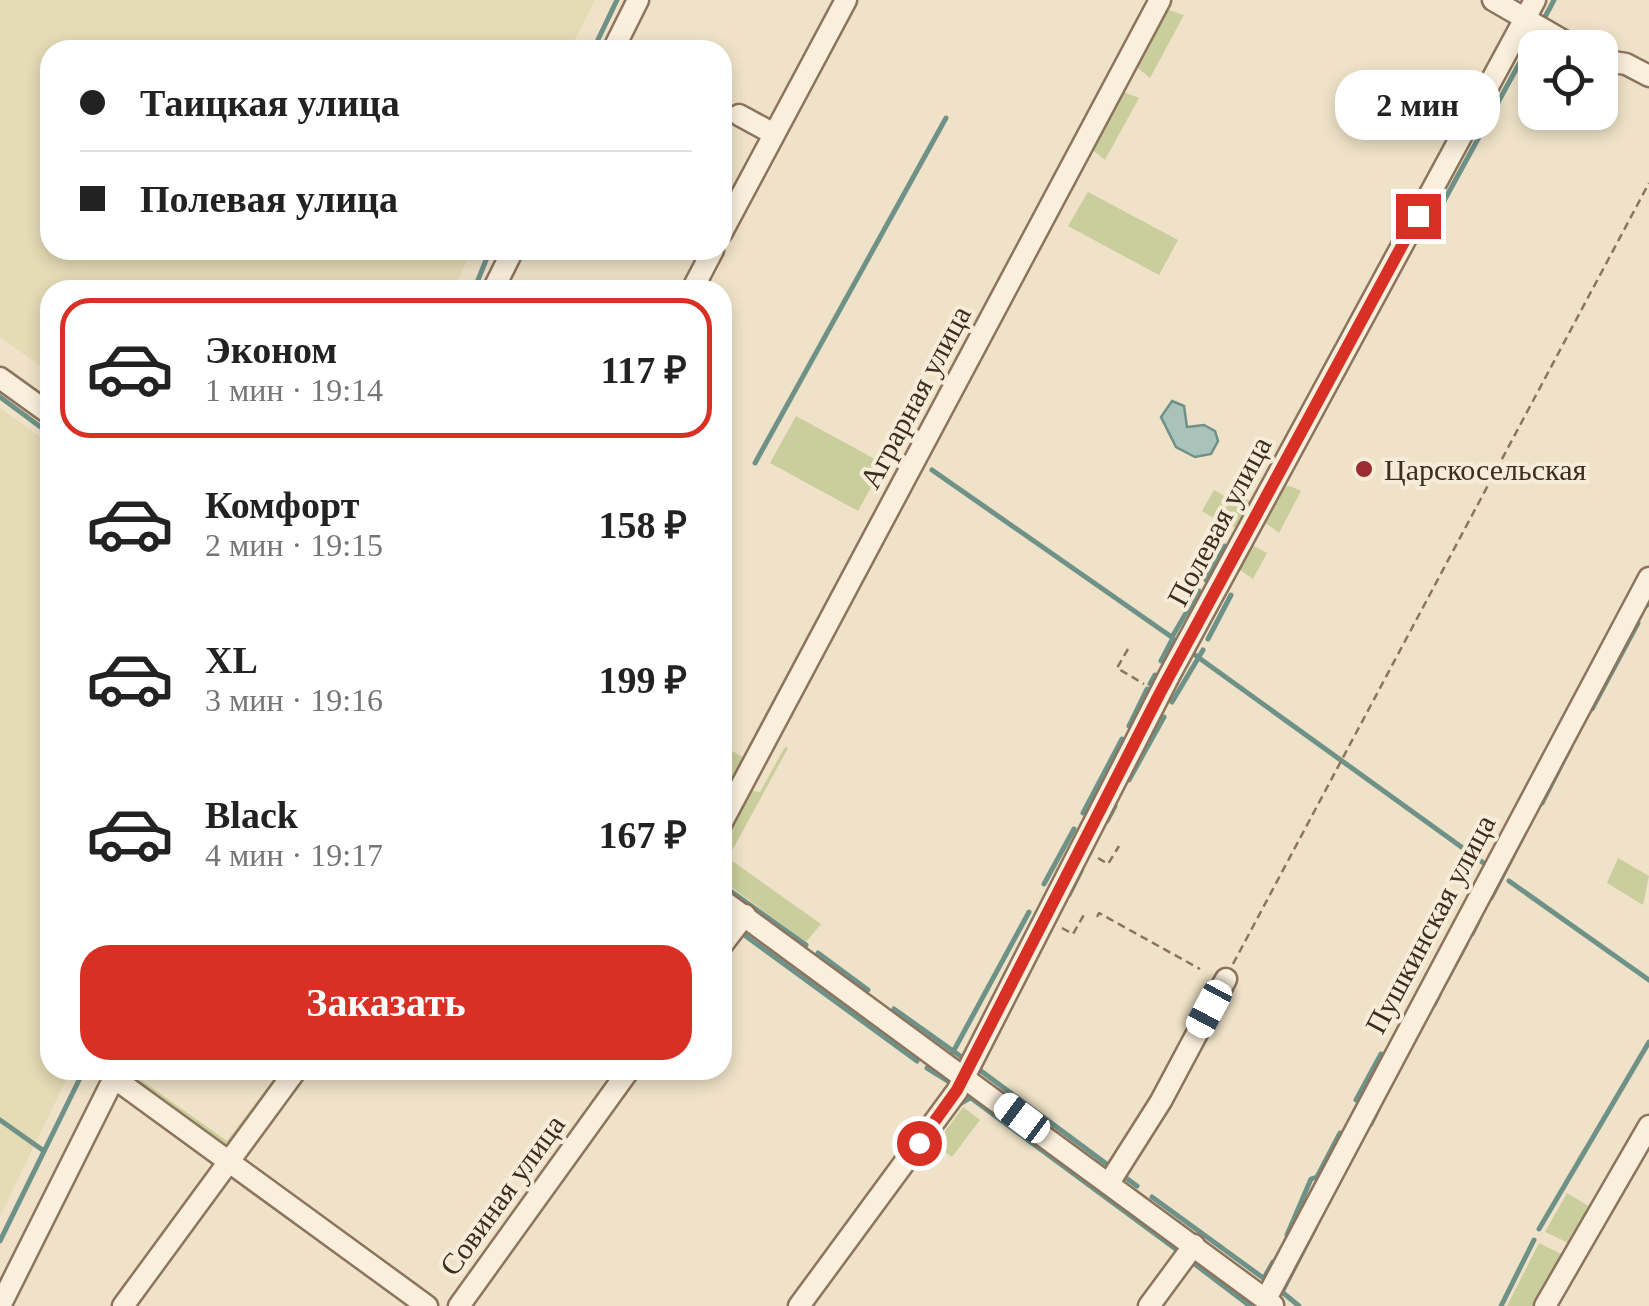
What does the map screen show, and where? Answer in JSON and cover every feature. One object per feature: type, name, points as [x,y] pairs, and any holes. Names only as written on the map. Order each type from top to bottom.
[{"type":"street","points":[[618,40],[638,0]]},
{"type":"street","points":[[732,213],[846,0]]},
{"type":"street","name":"Аграрная улица","points":[[732,803],[1160,0]]},
{"type":"street","points":[[1493,0],[1530,10],[1554,30]]},
{"type":"street","name":"Полевая улица","points":[[800,1306],[963,1075],[1165,684],[1530,10]]},
{"type":"street","points":[[1618,63],[1649,76]]},
{"type":"street","points":[[739,115],[774,134]]},
{"type":"street","points":[[0,378],[40,407]]},
{"type":"street","name":"Пушкинская улица","points":[[1270,1302],[1649,578]]},
{"type":"street","points":[[732,907],[963,1075],[1115,1175],[1194,1245],[1270,1302]]},
{"type":"street","points":[[732,932],[745,916]]},
{"type":"street","points":[[1115,1175],[1226,978]]},
{"type":"street","points":[[0,1306],[113,1080]]},
{"type":"street","points":[[124,1080],[226,1161],[427,1306]]},
{"type":"street","points":[[123,1306],[288,1080]]},
{"type":"street","name":"Совиная улица","points":[[459,1306],[622,1080]]},
{"type":"street","points":[[1544,1306],[1649,1126]]},
{"type":"street","points":[[1149,1306],[1194,1245]]},
{"type":"path","points":[[1226,978],[1649,183]]},
{"type":"path","points":[[1128,649],[1117,668],[1140,682]]},
{"type":"path","points":[[1101,860],[1108,864],[1119,846]]},
{"type":"path","points":[[1064,929],[1074,934],[1086,911]]},
{"type":"path","points":[[1097,917],[1099,914],[1200,969]]},
{"type":"shaded area","points":[[0,0],[595,0],[575,40],[40,40],[40,260],[467,260],[458,280],[40,280],[40,366],[0,337]]},
{"type":"shaded area","points":[[0,408],[40,437],[40,1080],[66,1080],[0,1216]]},
{"type":"green space","points":[[1163,8],[1184,15],[1150,78],[1133,64]]},
{"type":"green space","points":[[1119,90],[1139,98],[1105,160],[1089,147]]},
{"type":"green space","points":[[1088,192],[1178,240],[1159,275],[1068,226]]},
{"type":"green space","points":[[796,416],[884,464],[858,511],[770,463]]},
{"type":"green space","points":[[1281,487],[1301,491],[1279,533],[1263,521]]},
{"type":"green space","points":[[1214,490],[1237,503],[1242,496],[1250,501],[1240,527],[1229,527],[1202,511]]},
{"type":"green space","points":[[1250,544],[1267,553],[1253,579],[1237,568]]},
{"type":"green space","points":[[785,747],[788,748],[732,851],[732,821],[748,790],[760,792]]},
{"type":"green space","points":[[732,751],[749,760],[732,792]]},
{"type":"green space","points":[[1618,858],[1649,876],[1643,905],[1607,883]]},
{"type":"green space","points":[[732,861],[821,924],[806,942],[732,888]]},
{"type":"green space","points":[[130,1080],[141,1080],[227,1141],[273,1080],[282,1080],[227,1150]]},
{"type":"green space","points":[[963,1107],[980,1120],[952,1157],[935,1145]]},
{"type":"green space","points":[[1567,1193],[1595,1210],[1575,1246],[1545,1232]]},
{"type":"green space","points":[[1539,1243],[1563,1255],[1565,1263],[1538,1306],[1507,1306]]},
{"type":"water","points":[[1172,401],[1184,406],[1187,427],[1204,425],[1215,431],[1218,441],[1211,454],[1195,457],[1176,447],[1161,417]]},
{"type":"waterway","points":[[598,40],[617,0]]},
{"type":"waterway","points":[[1545,17],[1554,0]]},
{"type":"waterway","points":[[1427,232],[1518,66]]},
{"type":"waterway","points":[[755,463],[946,118]]},
{"type":"waterway","points":[[478,280],[486,260]]},
{"type":"waterway","points":[[0,397],[40,427]]},
{"type":"waterway","points":[[932,470],[1173,638],[1161,661]]},
{"type":"waterway","points":[[1206,580],[1225,546]]},
{"type":"waterway","points":[[1172,637],[1199,591]]},
{"type":"waterway","points":[[1208,639],[1231,595]]},
{"type":"waterway","points":[[1592,709],[1638,623]]},
{"type":"waterway","points":[[1172,702],[1203,650]]},
{"type":"waterway","points":[[1195,655],[1485,864]]},
{"type":"waterway","points":[[1150,684],[1155,675]]},
{"type":"waterway","points":[[1129,726],[1147,689]]},
{"type":"waterway","points":[[1129,780],[1164,717]]},
{"type":"waterway","points":[[1083,813],[1122,739]]},
{"type":"waterway","points":[[1542,803],[1570,748]]},
{"type":"waterway","points":[[1107,821],[1115,806]]},
{"type":"waterway","points":[[1044,884],[1074,829]]},
{"type":"waterway","points":[[1491,898],[1522,838]]},
{"type":"waterway","points":[[1069,895],[1081,871]]},
{"type":"waterway","points":[[1509,881],[1649,980]]},
{"type":"waterway","points":[[732,892],[806,945]]},
{"type":"waterway","points":[[953,1052],[1029,912]]},
{"type":"waterway","points":[[1472,934],[1479,920]]},
{"type":"waterway","points":[[743,934],[917,1061]]},
{"type":"waterway","points":[[1446,981],[1466,944]]},
{"type":"waterway","points":[[818,953],[868,990]]},
{"type":"waterway","points":[[1434,1005],[1439,995]]},
{"type":"waterway","points":[[894,1009],[963,1058]]},
{"type":"waterway","points":[[1539,1229],[1649,1042]]},
{"type":"waterway","points":[[1356,1100],[1381,1054]]},
{"type":"waterway","points":[[927,1068],[948,1081]]},
{"type":"waterway","points":[[977,1068],[1112,1168]]},
{"type":"waterway","points":[[0,1241],[79,1080]]},
{"type":"waterway","points":[[956,1106],[970,1098]]},
{"type":"waterway","points":[[971,1098],[1177,1250]]},
{"type":"waterway","points":[[1371,1124],[1379,1107]]},
{"type":"waterway","points":[[0,1120],[44,1151]]},
{"type":"waterway","points":[[1287,1235],[1311,1179],[1317,1177],[1340,1133]]},
{"type":"waterway","points":[[1122,1175],[1137,1186]]},
{"type":"waterway","points":[[1152,1197],[1266,1280]]},
{"type":"waterway","points":[[1299,1306],[1282,1292],[1315,1228]]},
{"type":"waterway","points":[[1501,1306],[1534,1240]]},
{"type":"waterway","points":[[1192,1262],[1250,1306]]},
{"type":"waterway","points":[[1264,1278],[1273,1262]]},
{"type":"place","name":"Царскосельская","points":[[1364,469]]},
{"type":"route","points":[[919,1143],[957,1090],[1160,693],[1418,216]]}]
